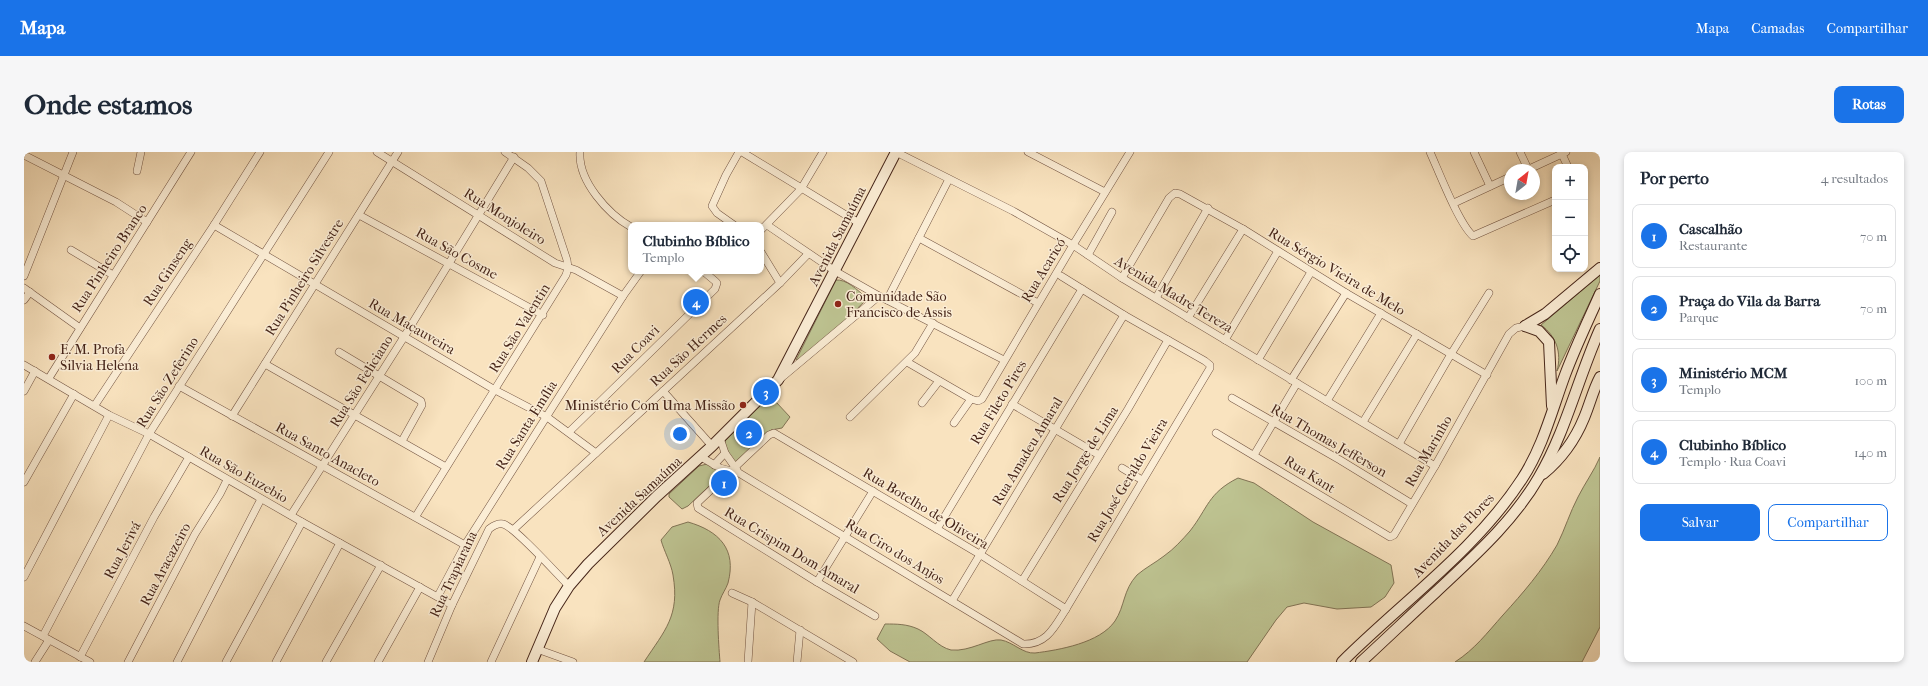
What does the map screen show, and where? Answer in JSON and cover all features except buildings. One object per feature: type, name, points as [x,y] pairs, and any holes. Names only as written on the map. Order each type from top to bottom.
[{"type":"main road","name":"Avenida Samaúma","points":[[532,662],[555,608],[569,586],[596,555],[712,446],[778,380],[896,152]]},
{"type":"main road","points":[[1526,326],[1545,314],[1600,268]]},
{"type":"main road","name":"Avenida das Flores","points":[[1342,662],[1366,638],[1423,588],[1487,524],[1522,479],[1542,440],[1552,416],[1565,374],[1600,294]]},
{"type":"main road","points":[[1526,326],[1539,332],[1546,337],[1549,342],[1552,416]]},
{"type":"main road","name":"Avenida das Flores","points":[[1361,662],[1490,540],[1521,504],[1540,477],[1566,419],[1588,354],[1600,329]]},
{"type":"main road","points":[[1540,477],[1556,463],[1574,438],[1585,416],[1591,396],[1600,377]]},
{"type":"street","points":[[24,276],[73,152]]},
{"type":"street","points":[[137,170],[141,152]]},
{"type":"street","name":"Rua Pinheiro Branco","points":[[49,378],[191,152]]},
{"type":"street","name":"Rua Ginseng","points":[[95,405],[214,225],[260,152]]},
{"type":"street","name":"Rua São Zeferino","points":[[35,662],[148,434],[265,255],[329,152]]},
{"type":"street","name":"Rua Monjoleiro","points":[[377,152],[555,263],[576,270],[623,296]]},
{"type":"street","name":"Rua Pinheiro Silvestre","points":[[232,416],[398,152]]},
{"type":"street","points":[[505,152],[514,157],[536,175],[540,181],[568,268]]},
{"type":"street","points":[[580,152],[582,167],[599,201],[613,216],[628,225]]},
{"type":"street","points":[[730,222],[717,213],[712,206],[726,175],[740,152],[754,155],[801,189],[859,223]]},
{"type":"street","points":[[823,152],[801,189],[764,228],[879,296],[1004,360]]},
{"type":"street","name":"Avenida Madre Tereza","points":[[896,152],[1013,211],[1073,245],[1122,278],[1435,466]]},
{"type":"street","points":[[1028,152],[1105,192]]},
{"type":"street","name":"Rua Acaricó","points":[[971,399],[979,401],[982,399],[1038,303],[1130,152]]},
{"type":"street","points":[[1430,152],[1454,203],[1468,230],[1473,236],[1552,201]]},
{"type":"street","points":[[1474,152],[1490,186]]},
{"type":"street","points":[[1520,152],[1525,164]]},
{"type":"street","points":[[1540,164],[1563,153],[1567,164]]},
{"type":"street","points":[[24,155],[64,174],[116,202],[147,222]]},
{"type":"street","name":"Rua São Feliciano","points":[[291,515],[324,466],[514,157]]},
{"type":"street","points":[[887,300],[949,179]]},
{"type":"street","points":[[1454,203],[1504,180]]},
{"type":"street","name":"Rua Sérgio Vieira de Melo","points":[[1122,278],[1172,194],[1180,194],[1208,208],[1346,293],[1487,375]]},
{"type":"street","points":[[1156,298],[1208,208]]},
{"type":"street","points":[[1088,256],[1112,212]]},
{"type":"street","name":"Rua São Cosme","points":[[359,215],[542,315]]},
{"type":"street","name":"Rua Macauveira","points":[[214,225],[495,390],[547,417],[596,453]]},
{"type":"street","points":[[1188,318],[1243,229]]},
{"type":"street","points":[[919,238],[1038,303]]},
{"type":"street","points":[[71,250],[113,275]]},
{"type":"street","points":[[1225,340],[1278,251]]},
{"type":"street","name":"Rua São Hermes","points":[[514,529],[780,282],[808,254]]},
{"type":"street","points":[[764,257],[780,282]]},
{"type":"street","name":"Rua São Valentin","points":[[416,516],[566,276],[568,268]]},
{"type":"street","points":[[1258,360],[1311,272]]},
{"type":"street","name":"Rua Santa Emília","points":[[438,596],[465,545],[623,296],[639,274]]},
{"type":"street","name":"Rua Coavi","points":[[569,432],[715,289],[717,283],[706,274]]},
{"type":"street","points":[[1061,276],[1168,340]]},
{"type":"street","name":"Rua Fileto Pires","points":[[937,529],[1082,289]]},
{"type":"street","points":[[24,300],[27,290],[80,328]]},
{"type":"street","points":[[1254,455],[1274,423],[1294,381],[1346,293]]},
{"type":"street","points":[[1399,444],[1451,354],[1489,293]]},
{"type":"street","points":[[778,380],[879,296]]},
{"type":"street","points":[[1327,401],[1380,313]]},
{"type":"street","name":"Rua Amadeu Amaral","points":[[952,601],[1124,315]]},
{"type":"street","points":[[850,417],[907,362],[921,344],[933,323]]},
{"type":"street","name":"Rua Marinho","points":[[1390,537],[1394,534],[1435,466],[1511,332],[1516,328],[1526,326]]},
{"type":"street","points":[[1363,422],[1417,334]]},
{"type":"street","name":"Rua José Geraldo Vieira","points":[[1066,609],[1142,480],[1209,372],[1210,365],[1168,340]]},
{"type":"street","name":"Rua Jorge de Lima","points":[[1022,581],[1168,340]]},
{"type":"street","points":[[339,352],[422,403],[402,441]]},
{"type":"street","points":[[907,362],[971,399],[954,423]]},
{"type":"street","points":[[265,364],[446,466]]},
{"type":"street","name":"Rua São Euzebio","points":[[24,365],[95,405],[109,415],[148,434],[227,480],[452,605]]},
{"type":"street","points":[[24,391],[35,371]]},
{"type":"street","points":[[922,402],[939,381]]},
{"type":"street","name":"Rua Santo Anacleto","points":[[179,386],[416,516],[465,545]]},
{"type":"street","points":[[663,391],[712,446]]},
{"type":"street","points":[[24,482],[74,394]]},
{"type":"street","name":"Rua Thomas Jefferson","points":[[1232,398],[1412,504]]},
{"type":"street","points":[[1012,404],[1099,455]]},
{"type":"street","points":[[24,577],[109,415]]},
{"type":"street","name":"Rua Kant","points":[[1216,433],[1390,537]]},
{"type":"street","name":"Rua Botelho de Oliveira","points":[[735,471],[771,434],[981,555],[1066,609]]},
{"type":"street","points":[[720,438],[725,453],[735,471]]},
{"type":"street","points":[[714,465],[725,453]]},
{"type":"street","name":"Rua Jerivá","points":[[80,657],[154,517],[188,457]]},
{"type":"street","name":"Rua Ciro dos Anjos","points":[[700,457],[714,465],[735,471],[1023,644],[1034,643],[1045,638],[1066,609]]},
{"type":"street","points":[[1122,468],[1142,480]]},
{"type":"street","name":"Rua Crispim Dom Amaral","points":[[735,471],[697,506],[817,582],[875,616]]},
{"type":"street","name":"Rua Aracazeiro","points":[[128,662],[195,534],[227,480]]},
{"type":"street","points":[[817,582],[873,492]]},
{"type":"street","points":[[177,662],[261,499]]},
{"type":"street","points":[[226,662],[302,522]]},
{"type":"street","name":"Rua Trapiarana","points":[[428,662],[452,605],[489,529],[501,523],[514,529]]},
{"type":"street","points":[[514,529],[569,586]]},
{"type":"street","points":[[276,662],[340,543]]},
{"type":"street","points":[[491,662],[540,557]]},
{"type":"street","points":[[326,662],[381,566]]},
{"type":"street","points":[[378,662],[420,587]]},
{"type":"street","points":[[732,593],[752,602],[853,662]]},
{"type":"street","points":[[748,662],[752,602]]},
{"type":"street","points":[[24,626],[90,662]]},
{"type":"street","points":[[797,662],[800,630]]},
{"type":"street","points":[[537,649],[572,662]]},
{"type":"green space","points":[[1600,275],[1600,281],[1557,371],[1559,357],[1554,339],[1551,334],[1541,325]]},
{"type":"green space","points":[[836,280],[844,281],[855,288],[865,297],[864,302],[812,351],[796,360]]},
{"type":"green space","points":[[765,401],[776,402],[790,417],[782,428],[771,430],[735,463],[725,448],[725,441],[760,404]]},
{"type":"green space","points":[[1600,457],[1600,627],[1582,662],[1455,662],[1475,646],[1539,573],[1557,545],[1575,503]]},
{"type":"green space","points":[[707,464],[723,473],[688,506],[682,509],[669,497],[669,494],[699,466]]},
{"type":"green space","points":[[1238,478],[1254,483],[1313,522],[1391,565],[1394,583],[1385,597],[1371,607],[1337,609],[1304,603],[1287,607],[1276,620],[1247,662],[910,662],[890,651],[877,639],[885,624],[898,624],[914,627],[942,646],[951,650],[965,649],[991,641],[1001,640],[1026,652],[1035,653],[1056,650],[1089,640],[1100,635],[1115,621],[1121,610],[1129,586],[1137,575],[1161,559],[1175,547],[1196,523],[1214,495],[1220,489]]},
{"type":"green space","points":[[688,522],[717,536],[723,543],[730,560],[728,583],[721,598],[718,612],[720,662],[644,662],[669,622],[674,601],[675,589],[673,575],[661,540],[672,527]]},
{"type":"place","name":"Clubinho Bíblico","points":[[696,302]]},
{"type":"place","name":"Comunidade São Francisco de Assis","points":[[838,304]]},
{"type":"place","name":"E. M. Profa Silvia Helena","points":[[52,357]]},
{"type":"place","name":"Ministério MCM","points":[[766,392]]},
{"type":"place","name":"Ministério Com Uma Missão","points":[[743,405]]},
{"type":"place","name":"Praça do Vila da Barra","points":[[749,433]]},
{"type":"place","name":"Cascalhão","points":[[724,483]]}]
